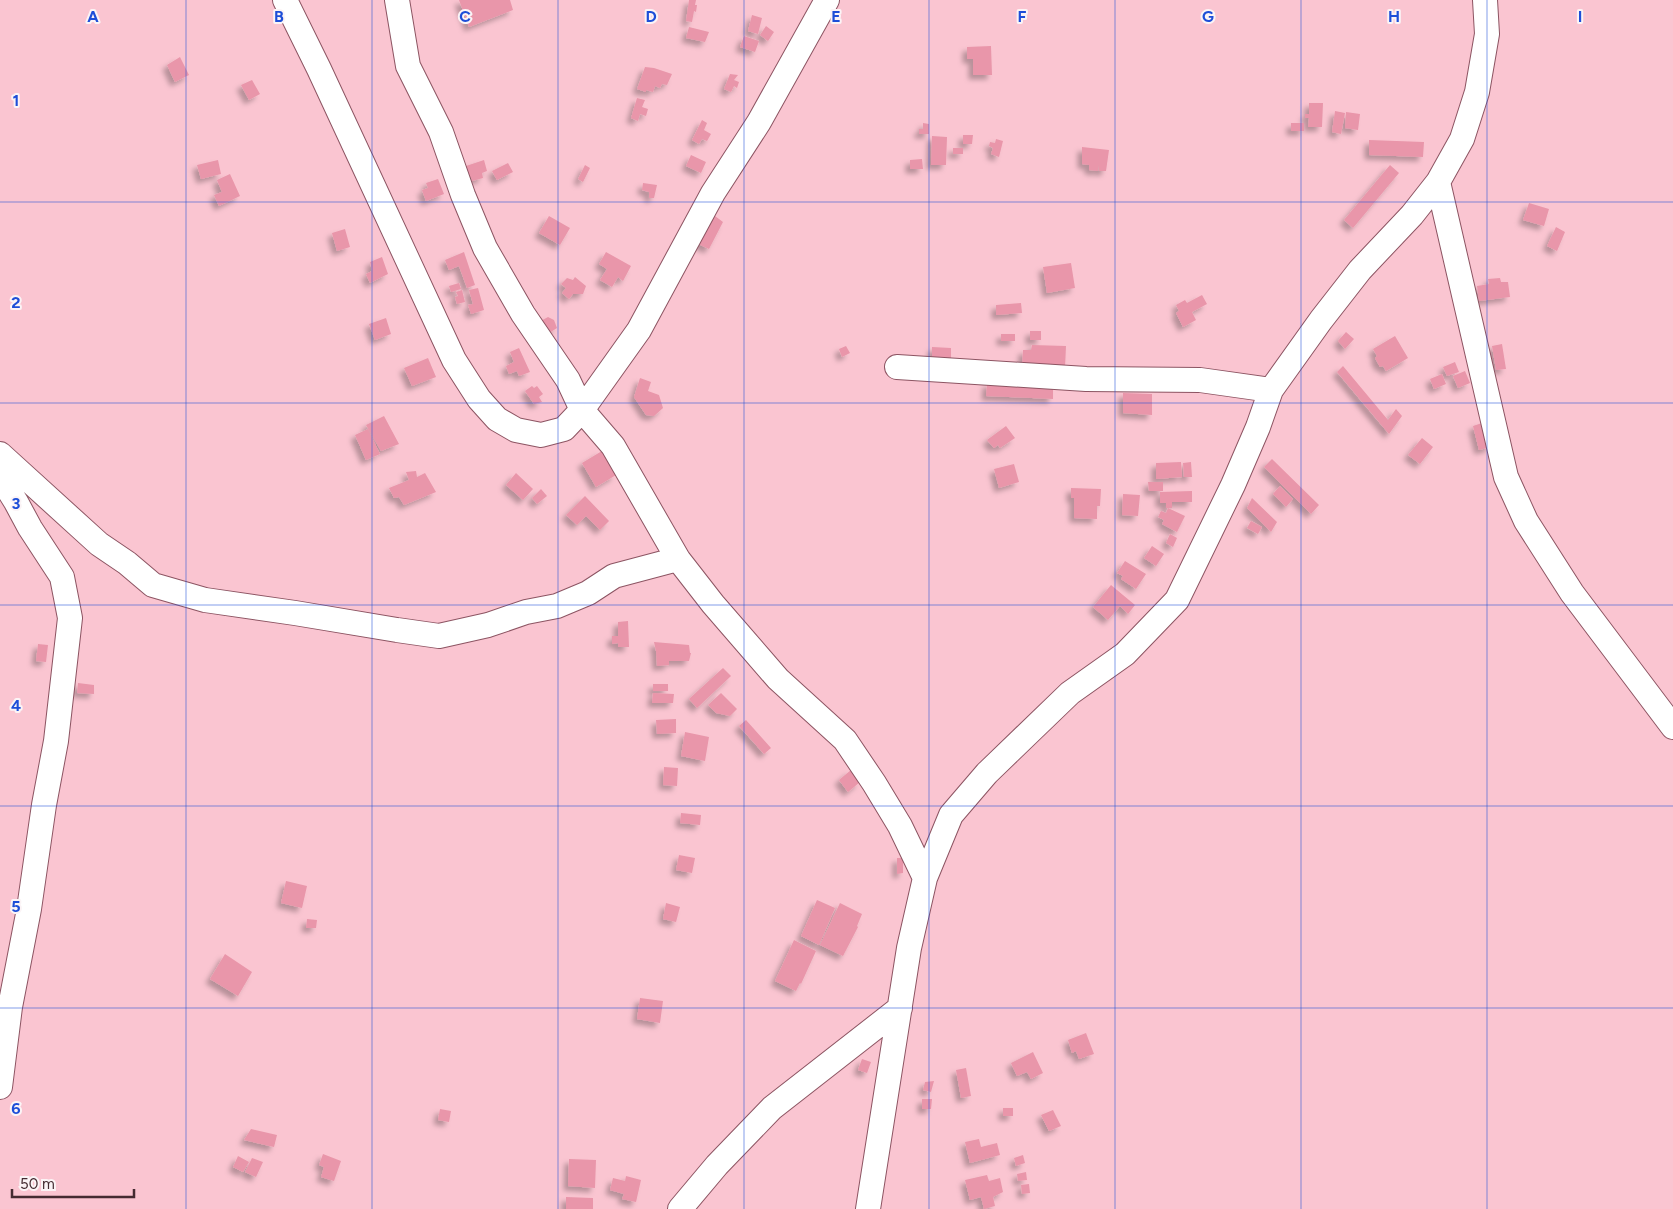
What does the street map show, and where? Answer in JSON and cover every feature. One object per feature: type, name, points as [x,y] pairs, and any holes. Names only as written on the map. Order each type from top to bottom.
[{"type":"street","points":[[285,0],[454,360],[479,399],[497,419],[516,430],[540,435],[564,428],[582,410],[639,330],[713,193],[759,122],[827,0]]},
{"type":"street","points":[[397,0],[408,66],[441,132],[463,194],[486,248],[523,314],[568,380],[582,410],[613,446],[678,559],[713,604],[778,679],[845,740],[900,826],[925,878]]},
{"type":"street","points":[[868,1209],[909,948],[925,878],[951,815],[987,773],[1070,693],[1125,654],[1177,600],[1233,485],[1272,390],[1320,320],[1360,270],[1412,215],[1438,182],[1462,139],[1476,92],[1487,34],[1485,0]]},
{"type":"street","points":[[1438,182],[1506,477],[1526,521],[1572,593],[1673,727]]},
{"type":"street","points":[[897,367],[1086,379],[1200,380],[1272,390]]},
{"type":"street","points":[[0,454],[99,544],[127,563],[154,585],[205,600],[397,630],[439,636],[488,625],[526,612],[557,606],[588,593],[614,576],[678,559]]},
{"type":"street","points":[[0,476],[30,528],[62,577],[70,618],[56,742],[44,805],[29,909],[10,1007],[0,1087]]},
{"type":"street","points":[[680,1209],[717,1165],[772,1108],[900,1008]]},
{"type":"building","points":[[459,0],[510,0],[513,10],[469,27]]},
{"type":"building","points":[[689,0],[696,0],[695,5],[697,5],[692,22],[686,21]]},
{"type":"building","points":[[752,15],[762,18],[758,34],[748,31]]},
{"type":"building","points":[[766,26],[774,32],[768,41],[760,35]]},
{"type":"building","points":[[689,27],[709,32],[705,42],[686,38]]},
{"type":"building","points":[[744,36],[759,41],[755,52],[740,47]]},
{"type":"building","points":[[991,46],[992,75],[973,75],[973,59],[967,59],[967,47]]},
{"type":"building","points":[[180,57],[189,75],[175,82],[167,65]]},
{"type":"building","points":[[645,67],[672,74],[667,85],[662,84],[660,88],[655,86],[653,92],[637,89]]},
{"type":"building","points":[[730,74],[738,75],[734,80],[739,82],[737,88],[734,86],[731,92],[724,89]]},
{"type":"building","points":[[252,80],[260,94],[249,100],[241,85]]},
{"type":"building","points":[[637,98],[645,100],[642,107],[648,109],[646,116],[640,114],[638,121],[631,118]]},
{"type":"building","points":[[1309,103],[1323,103],[1322,127],[1308,127],[1309,118],[1305,118],[1305,114],[1309,114]]},
{"type":"building","points":[[1335,111],[1345,113],[1341,134],[1332,132]]},
{"type":"building","points":[[1346,112],[1360,114],[1358,130],[1345,128]]},
{"type":"building","points":[[702,120],[707,123],[704,130],[711,134],[707,141],[702,139],[699,144],[692,140]]},
{"type":"building","points":[[923,123],[929,124],[929,134],[919,134],[919,129],[923,129]]},
{"type":"building","points":[[1291,123],[1304,123],[1304,131],[1291,131]]},
{"type":"building","points":[[963,135],[973,135],[972,144],[963,144]]},
{"type":"building","points":[[932,136],[947,137],[946,165],[931,165]]},
{"type":"building","points":[[996,139],[1003,141],[999,157],[991,154],[993,148],[989,146],[990,142],[995,143]]},
{"type":"building","points":[[1369,140],[1424,142],[1423,157],[1369,155]]},
{"type":"building","points":[[1082,147],[1109,150],[1106,171],[1099,171],[1099,165],[1098,171],[1089,170],[1089,165],[1082,164]]},
{"type":"building","points":[[953,148],[963,148],[963,154],[953,154]]},
{"type":"building","points":[[691,155],[706,162],[701,173],[686,166]]},
{"type":"building","points":[[922,159],[923,169],[910,169],[910,160]]},
{"type":"building","points":[[218,160],[221,174],[201,179],[197,165]]},
{"type":"building","points":[[484,160],[487,171],[482,173],[483,178],[472,181],[471,177],[466,178],[463,167]]},
{"type":"building","points":[[508,163],[513,172],[497,180],[492,171]]},
{"type":"building","points":[[585,165],[590,168],[583,182],[578,179]]},
{"type":"building","points":[[1390,165],[1399,173],[1353,228],[1344,220]]},
{"type":"building","points":[[230,174],[240,196],[219,206],[214,195],[222,192],[217,180]]},
{"type":"building","points":[[438,179],[444,194],[426,201],[422,190],[428,188],[426,183]]},
{"type":"building","points":[[643,183],[657,185],[654,198],[649,198],[649,192],[642,190]]},
{"type":"building","points":[[1529,203],[1549,209],[1544,226],[1523,220]]},
{"type":"building","points":[[711,213],[723,222],[709,249],[694,242]]},
{"type":"building","points":[[549,216],[570,228],[560,245],[539,233]]},
{"type":"building","points":[[1556,227],[1565,232],[1557,251],[1547,246]]},
{"type":"building","points":[[345,229],[350,247],[337,251],[332,233]]},
{"type":"building","points":[[464,252],[475,285],[467,288],[459,266],[449,270],[445,260]]},
{"type":"building","points":[[606,252],[631,266],[623,281],[618,277],[612,287],[600,280],[607,269],[599,264]]},
{"type":"building","points":[[382,257],[388,274],[370,283],[366,274],[372,271],[370,262]]},
{"type":"building","points":[[1071,263],[1075,288],[1047,293],[1043,267]]},
{"type":"building","points":[[575,277],[586,286],[583,294],[573,294],[569,299],[562,293],[566,288],[561,284],[567,278],[573,280]]},
{"type":"building","points":[[1500,278],[1501,282],[1508,282],[1510,297],[1479,301],[1477,286],[1489,284],[1488,279]]},
{"type":"building","points":[[459,283],[461,289],[451,292],[449,286]]},
{"type":"building","points":[[478,288],[484,310],[471,314],[468,305],[473,304],[469,290]]},
{"type":"building","points":[[462,290],[465,302],[457,304],[455,297],[458,296],[456,292]]},
{"type":"building","points":[[1202,295],[1207,304],[1192,312],[1196,320],[1183,327],[1176,313],[1179,311],[1176,305],[1185,300],[1187,303]]},
{"type":"building","points":[[1021,303],[1022,313],[996,315],[996,305]]},
{"type":"building","points":[[548,317],[554,320],[557,328],[549,333],[537,323]]},
{"type":"building","points":[[386,318],[391,334],[375,340],[369,324]]},
{"type":"building","points":[[1030,331],[1041,331],[1041,340],[1030,340]]},
{"type":"building","points":[[1346,332],[1354,339],[1345,349],[1338,341]]},
{"type":"building","points":[[1001,334],[1015,334],[1015,341],[1001,341]]},
{"type":"building","points":[[1395,336],[1408,358],[1386,371],[1383,366],[1380,367],[1373,349]]},
{"type":"building","points":[[1502,344],[1506,369],[1496,370],[1492,346]]},
{"type":"building","points":[[1032,345],[1066,346],[1065,368],[1022,367],[1023,350],[1031,350]]},
{"type":"building","points":[[846,346],[850,353],[842,357],[839,349]]},
{"type":"building","points":[[932,347],[951,348],[951,364],[932,359]]},
{"type":"building","points":[[519,348],[530,372],[519,376],[517,371],[509,374],[506,366],[514,362],[510,352]]},
{"type":"building","points":[[428,358],[436,377],[412,386],[404,368]]},
{"type":"building","points":[[1455,362],[1459,372],[1447,376],[1443,367]]},
{"type":"building","points":[[1343,366],[1388,420],[1396,409],[1402,416],[1389,434],[1337,372]]},
{"type":"building","points":[[1465,371],[1470,383],[1458,388],[1453,376]]},
{"type":"building","points":[[1442,374],[1446,384],[1434,389],[1430,379]]},
{"type":"building","points":[[640,378],[651,382],[648,391],[659,395],[663,408],[654,416],[646,415],[634,397]]},
{"type":"building","points":[[987,383],[1053,386],[1053,399],[986,396]]},
{"type":"building","points":[[532,386],[534,388],[537,386],[543,394],[539,397],[542,402],[534,404],[525,391]]},
{"type":"building","points":[[1123,393],[1152,394],[1152,415],[1123,413]]},
{"type":"building","points":[[384,416],[399,444],[381,451],[366,425]]},
{"type":"building","points":[[1485,422],[1491,447],[1479,450],[1473,426]]},
{"type":"building","points":[[1006,426],[1015,438],[1000,448],[998,445],[994,448],[987,440]]},
{"type":"building","points":[[368,429],[380,454],[366,460],[355,435]]},
{"type":"building","points":[[1422,438],[1433,447],[1420,464],[1408,455]]},
{"type":"building","points":[[602,451],[616,475],[596,487],[582,463]]},
{"type":"building","points":[[1272,459],[1319,505],[1311,514],[1264,467]]},
{"type":"building","points":[[1181,462],[1182,477],[1156,479],[1156,463]]},
{"type":"building","points":[[1191,462],[1192,477],[1184,477],[1183,463]]},
{"type":"building","points":[[1014,464],[1019,482],[999,488],[994,469]]},
{"type":"building","points":[[416,471],[417,477],[425,473],[436,492],[404,505],[399,497],[394,498],[389,488],[409,480],[406,472]]},
{"type":"building","points":[[516,473],[533,489],[523,500],[506,485]]},
{"type":"building","points":[[1148,482],[1163,482],[1163,491],[1149,491]]},
{"type":"building","points":[[1280,486],[1293,499],[1286,507],[1273,494]]},
{"type":"building","points":[[1071,488],[1101,489],[1100,506],[1097,506],[1097,519],[1074,518],[1074,498],[1071,498]]},
{"type":"building","points":[[541,489],[547,496],[537,504],[532,498]]},
{"type":"building","points":[[1192,491],[1192,502],[1172,502],[1172,508],[1166,508],[1166,503],[1160,503],[1160,492]]},
{"type":"building","points":[[1123,494],[1140,495],[1138,516],[1122,515]]},
{"type":"building","points":[[585,496],[609,521],[600,530],[586,516],[577,525],[566,515]]},
{"type":"building","points":[[1252,498],[1277,522],[1271,532],[1247,508]]},
{"type":"building","points":[[1168,508],[1185,516],[1177,532],[1162,524],[1164,520],[1158,517],[1161,511],[1166,513]]},
{"type":"building","points":[[1251,521],[1262,527],[1258,534],[1247,528]]},
{"type":"building","points":[[1170,534],[1177,538],[1173,547],[1166,543]]},
{"type":"building","points":[[1152,546],[1164,554],[1156,566],[1144,558]]},
{"type":"building","points":[[1125,561],[1146,574],[1136,589],[1121,579],[1123,576],[1117,573]]},
{"type":"building","points":[[1111,585],[1135,605],[1128,614],[1120,606],[1108,620],[1093,607]]},
{"type":"building","points":[[628,621],[629,647],[618,647],[618,643],[612,644],[612,636],[618,636],[618,622]]},
{"type":"building","points":[[654,642],[689,645],[691,653],[689,661],[669,661],[669,665],[657,666]]},
{"type":"building","points":[[38,644],[48,645],[46,662],[36,661]]},
{"type":"building","points":[[723,668],[731,676],[697,708],[689,699]]},
{"type":"building","points":[[78,683],[94,685],[94,694],[77,693]]},
{"type":"building","points":[[653,684],[668,684],[668,691],[653,691]]},
{"type":"building","points":[[653,693],[674,694],[673,703],[652,703]]},
{"type":"building","points":[[721,693],[737,709],[730,716],[716,713],[708,705]]},
{"type":"building","points":[[676,719],[676,733],[657,734],[656,720]]},
{"type":"building","points":[[746,720],[771,748],[764,754],[739,726]]},
{"type":"building","points":[[685,732],[709,737],[705,761],[681,756]]},
{"type":"building","points":[[664,767],[678,768],[677,786],[663,785]]},
{"type":"building","points":[[851,770],[860,782],[848,792],[839,780]]},
{"type":"building","points":[[681,813],[701,815],[700,825],[680,823]]},
{"type":"building","points":[[679,855],[695,858],[692,873],[676,870]]},
{"type":"building","points":[[897,858],[903,858],[903,873],[897,874]]},
{"type":"building","points":[[286,881],[307,886],[302,908],[281,903]]},
{"type":"building","points":[[817,900],[835,908],[819,945],[801,936]]},
{"type":"building","points":[[666,903],[680,907],[676,922],[663,919]]},
{"type":"building","points":[[840,903],[862,914],[858,927],[843,956],[820,945]]},
{"type":"building","points":[[307,919],[317,920],[316,928],[306,928]]},
{"type":"building","points":[[794,940],[816,951],[796,991],[775,981]]},
{"type":"building","points":[[225,954],[252,972],[238,996],[210,979]]},
{"type":"building","points":[[640,998],[663,1001],[660,1023],[637,1019]]},
{"type":"building","points":[[1086,1033],[1094,1054],[1079,1059],[1076,1051],[1072,1053],[1068,1040]]},
{"type":"building","points":[[1033,1052],[1043,1073],[1031,1079],[1027,1072],[1017,1076],[1011,1063]]},
{"type":"building","points":[[862,1059],[871,1062],[867,1073],[858,1070]]},
{"type":"building","points":[[966,1068],[971,1096],[961,1098],[956,1070]]},
{"type":"building","points":[[934,1081],[931,1092],[923,1090],[925,1082]]},
{"type":"building","points":[[922,1099],[932,1099],[931,1109],[922,1109]]},
{"type":"building","points":[[1003,1108],[1013,1108],[1013,1116],[1003,1116]]},
{"type":"building","points":[[440,1109],[451,1111],[449,1122],[438,1120]]},
{"type":"building","points":[[1053,1110],[1061,1126],[1049,1131],[1041,1115]]},
{"type":"building","points":[[251,1129],[277,1135],[274,1147],[244,1140]]},
{"type":"building","points":[[979,1139],[981,1147],[997,1143],[1000,1155],[970,1163],[965,1142]]},
{"type":"building","points":[[323,1154],[341,1161],[334,1181],[321,1177],[324,1167],[319,1165]]},
{"type":"building","points":[[1023,1155],[1025,1163],[1016,1166],[1014,1158]]},
{"type":"building","points":[[238,1156],[249,1162],[243,1172],[233,1167]]},
{"type":"building","points":[[252,1158],[263,1162],[256,1177],[245,1172]]},
{"type":"building","points":[[569,1159],[596,1160],[595,1188],[568,1186]]},
{"type":"building","points":[[1026,1172],[1027,1180],[1018,1181],[1017,1174]]},
{"type":"building","points":[[987,1175],[989,1181],[1000,1178],[1003,1192],[993,1197],[995,1206],[984,1209],[981,1197],[970,1200],[965,1180]]},
{"type":"building","points":[[626,1176],[641,1180],[636,1202],[622,1199],[624,1194],[610,1190],[613,1178],[625,1181]]},
{"type":"building","points":[[1029,1184],[1030,1193],[1022,1194],[1021,1185]]},
{"type":"building","points":[[566,1197],[593,1198],[593,1209],[566,1209]]}]
